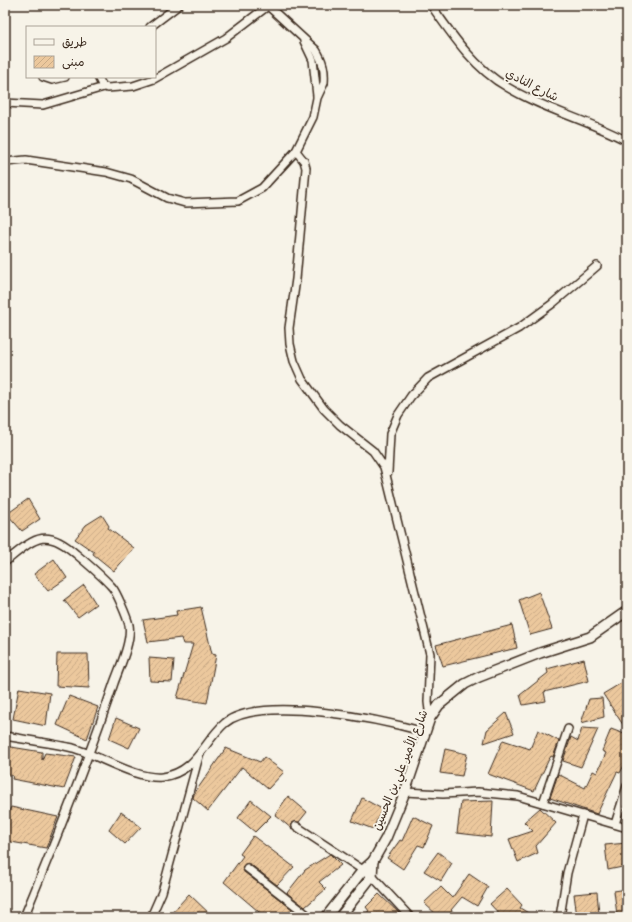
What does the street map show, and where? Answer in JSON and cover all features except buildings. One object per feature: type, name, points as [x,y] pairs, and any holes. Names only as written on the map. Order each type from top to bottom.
[{"type":"street","points":[[151,26],[179,5]]},
{"type":"street","points":[[5,162],[26,160],[106,172],[132,179],[167,198],[185,203],[218,203],[238,201],[262,188],[296,151],[313,117],[317,98],[314,60],[308,46],[300,36],[268,5],[226,38],[156,78]]},
{"type":"street","name":"شارع النادي","points":[[431,5],[447,29],[476,64],[506,87],[543,105],[608,130],[627,141]]},
{"type":"street","points":[[46,78],[52,80],[61,78]]},
{"type":"street","points":[[99,78],[104,87]]},
{"type":"street","points":[[5,103],[43,105],[104,87],[133,86],[156,78]]},
{"type":"street","points":[[296,151],[304,161],[306,168],[296,279],[288,328],[294,361],[302,379],[324,409],[340,425],[373,451],[384,467],[430,654],[428,702],[430,718]]},
{"type":"street","points":[[388,482],[390,434],[398,415],[411,396],[428,378],[519,328],[552,304],[597,266]]},
{"type":"street","points":[[5,562],[23,548],[37,540],[44,537],[56,538],[75,553],[113,588],[129,626],[128,644],[89,754],[24,917]]},
{"type":"street","name":"شارع الأمير علي بن الحسين","points":[[372,876],[374,861],[386,838],[405,792],[430,718],[439,705],[479,677],[540,653],[590,637],[627,611]]},
{"type":"street","points":[[5,736],[73,748],[121,767],[145,775],[160,777],[180,771],[199,756],[225,724],[237,716],[255,711],[293,710],[369,718],[426,732]]},
{"type":"street","points":[[544,803],[568,729]]},
{"type":"street","points":[[152,917],[162,892],[199,756]]},
{"type":"street","points":[[615,824],[627,786]]},
{"type":"street","points":[[405,792],[502,794],[544,803],[627,828]]},
{"type":"street","points":[[560,917],[567,873],[583,815]]},
{"type":"street","points":[[296,826],[372,876],[410,917]]},
{"type":"street","name":"شارع الأمير علي بن الحسين","points":[[326,917],[363,870],[374,861]]},
{"type":"street","points":[[247,868],[310,917]]},
{"type":"street","points":[[340,917],[372,876]]}]
